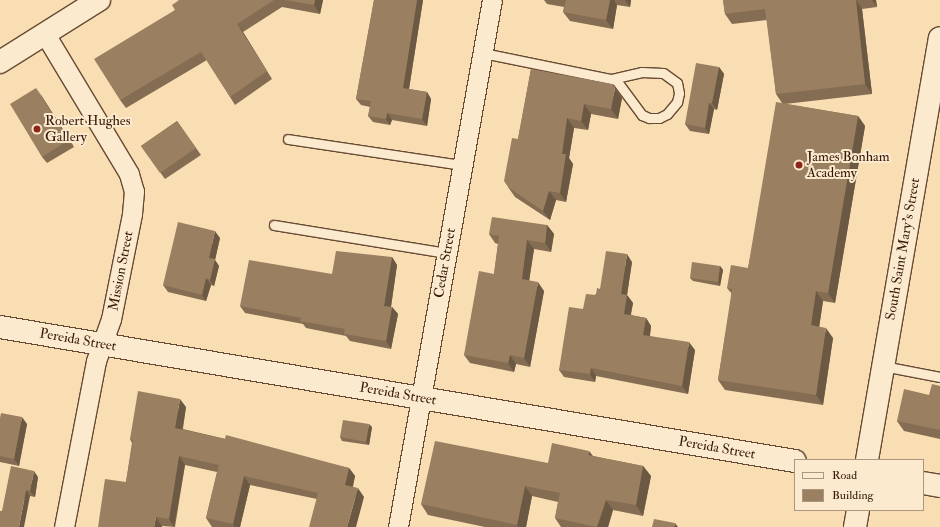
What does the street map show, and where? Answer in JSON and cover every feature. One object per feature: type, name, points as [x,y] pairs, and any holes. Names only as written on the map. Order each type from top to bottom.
[{"type":"street","points":[[0,62],[99,0]]},
{"type":"street","name":"Cedar Street","points":[[398,527],[492,0]]},
{"type":"street","name":"Mission Street","points":[[45,34],[129,174],[134,191],[132,214],[112,319],[96,361],[64,527]]},
{"type":"street","name":"South Saint Mary's Street","points":[[866,459],[940,38]]},
{"type":"street","name":"Pereida Street","points":[[0,327],[794,461]]},
{"type":"street","points":[[924,483],[940,486]]},
{"type":"street","points":[[855,527],[858,511]]},
{"type":"lane","points":[[483,53],[612,79],[642,72],[663,73],[677,83],[679,92],[677,102],[667,114],[659,118],[648,118],[642,115],[627,92],[612,79]]},
{"type":"lane","points":[[288,139],[463,165]]},
{"type":"lane","points":[[274,225],[447,253]]},
{"type":"lane","points":[[883,366],[940,377]]},
{"type":"building","points":[[179,0],[274,0],[237,24],[267,71],[230,97],[201,52],[120,100],[94,59],[175,10],[172,5]]},
{"type":"building","points":[[285,0],[315,0],[314,5]]},
{"type":"building","points":[[374,0],[417,0],[403,88],[427,92],[422,119],[387,113],[386,119],[368,116],[371,101],[356,99]]},
{"type":"building","points":[[566,0],[610,0],[606,20],[563,12]]},
{"type":"building","points":[[723,0],[856,0],[865,84],[776,94],[765,9],[725,14]]},
{"type":"building","points":[[696,63],[719,67],[712,103],[709,103],[705,128],[685,124]]},
{"type":"building","points":[[531,69],[612,84],[615,88],[611,109],[584,104],[581,121],[567,118],[562,154],[566,154],[560,193],[549,191],[543,211],[508,187],[504,181],[512,138],[518,139]]},
{"type":"building","points":[[36,88],[69,140],[42,157],[10,104]]},
{"type":"building","points":[[776,102],[858,116],[828,293],[816,291],[811,325],[826,328],[816,395],[718,380],[732,289],[727,288],[731,265],[748,268]]},
{"type":"building","points":[[177,121],[196,148],[160,173],[141,146]]},
{"type":"building","points":[[492,217],[547,225],[545,243],[527,240],[522,279],[538,282],[524,358],[510,355],[508,363],[464,355],[479,271],[494,274],[499,236],[489,234]]},
{"type":"building","points":[[178,222],[215,231],[209,258],[215,259],[210,280],[206,278],[202,295],[163,285]]},
{"type":"building","points":[[336,251],[392,257],[384,306],[392,307],[386,341],[344,334],[345,329],[300,321],[301,318],[240,306],[249,260],[332,274]]},
{"type":"building","points":[[606,251],[627,254],[621,294],[627,295],[624,314],[646,318],[643,335],[689,342],[682,386],[591,368],[590,374],[559,370],[569,307],[583,309],[586,294],[596,295],[597,288],[600,289]]},
{"type":"building","points":[[692,262],[720,266],[718,282],[690,278]]},
{"type":"building","points":[[932,384],[940,386],[940,430],[897,421],[904,389],[929,395]]},
{"type":"building","points":[[138,391],[180,399],[175,428],[225,439],[226,435],[349,468],[345,485],[358,488],[347,527],[309,527],[318,493],[244,476],[233,524],[206,518],[219,465],[179,456],[169,519],[156,517],[154,527],[98,527],[105,479],[126,482],[133,440],[130,439]]},
{"type":"building","points":[[1,413],[22,417],[14,459],[0,456]]},
{"type":"building","points":[[343,420],[369,424],[366,442],[340,437]]},
{"type":"building","points":[[435,441],[548,463],[552,443],[589,451],[588,455],[643,466],[636,505],[606,500],[597,527],[555,518],[560,493],[525,486],[517,525],[421,504]]},
{"type":"building","points":[[11,466],[34,471],[30,491],[26,490],[19,527],[0,527],[0,511],[2,511]]},
{"type":"building","points":[[654,519],[675,523],[674,527],[652,527]]},
{"type":"place","name":"Robert Hughes Gallery","points":[[37,129]]},
{"type":"place","name":"James Bonham Academy","points":[[799,165]]}]
